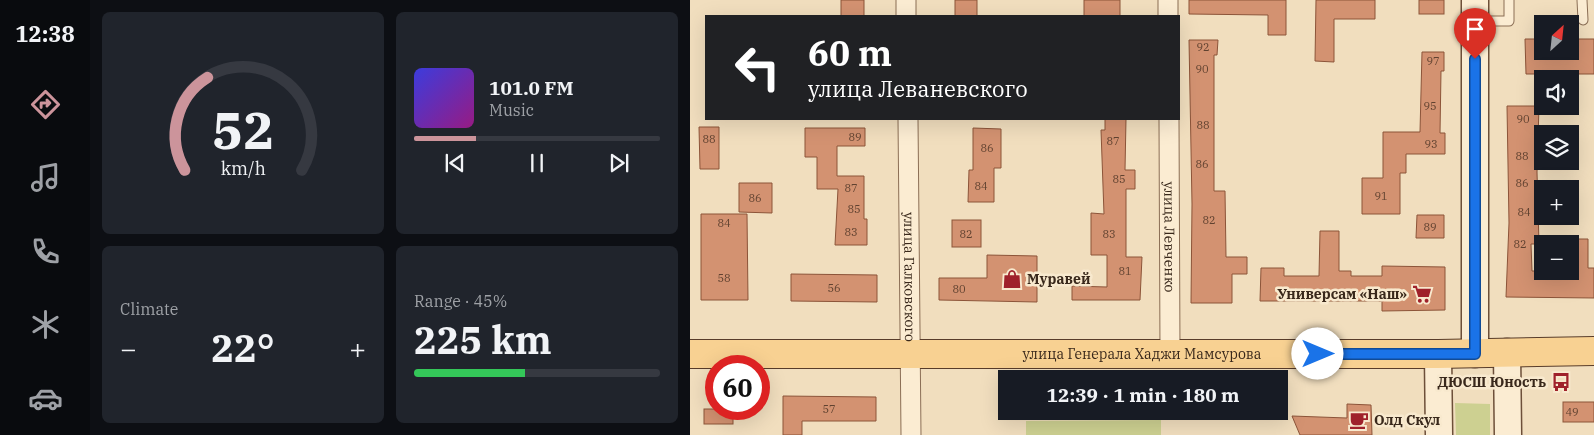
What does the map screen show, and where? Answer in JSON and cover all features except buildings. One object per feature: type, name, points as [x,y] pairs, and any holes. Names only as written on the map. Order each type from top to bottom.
[{"type":"main road","name":"улица Генерала Хаджи Мамсурова","points":[[690,354],[912,352],[1475,354],[1594,352]]},
{"type":"street","points":[[906,0],[906,15]]},
{"type":"street","points":[[1168,0],[1168,15]]},
{"type":"street","points":[[1475,10],[1475,354]]},
{"type":"street","name":"улица Галковского","points":[[908,120],[912,352],[911,435]]},
{"type":"street","name":"улица Левченко","points":[[1169,120],[1170,353]]},
{"type":"street","points":[[1507,352],[1508,435]]},
{"type":"street","points":[[1438,354],[1439,435]]},
{"type":"lane","points":[[1475,10],[1510,21],[1510,0]]},
{"type":"lane","points":[[1582,0],[1582,20]]},
{"type":"green space","points":[[1455,403],[1490,404],[1490,435],[1456,435]]},
{"type":"green space","points":[[1161,420],[1161,435],[1026,435],[1026,421]]},
{"type":"place","name":"Муравей","points":[[1012,279]]},
{"type":"place","name":"Универсам «Наш»","points":[[1422,294]]},
{"type":"place","name":"ДЮСШ Юность","points":[[1561,382]]},
{"type":"place","name":"Олд Скул","points":[[1359,420]]},
{"type":"route","points":[[1318,354],[1475,354],[1475,59]]}]
